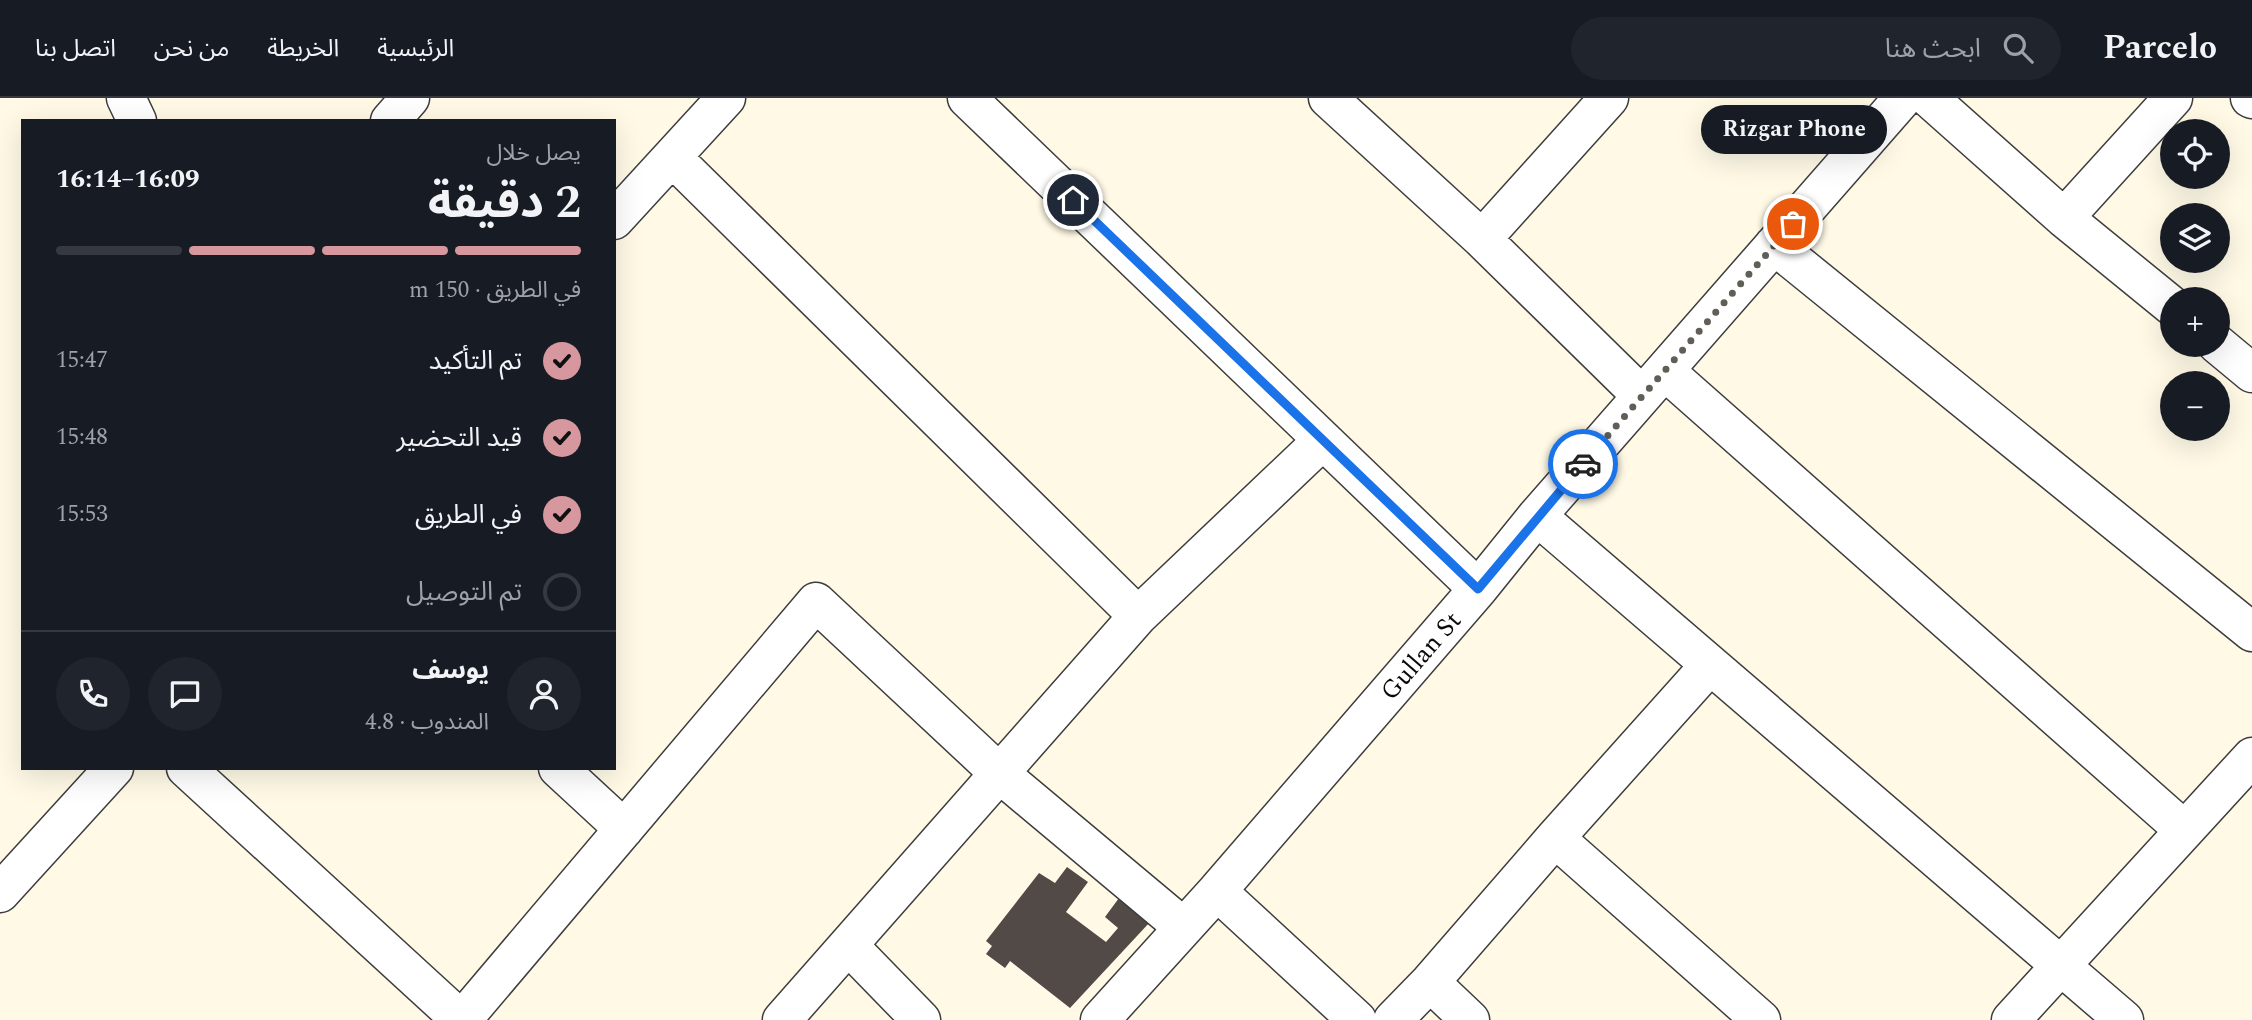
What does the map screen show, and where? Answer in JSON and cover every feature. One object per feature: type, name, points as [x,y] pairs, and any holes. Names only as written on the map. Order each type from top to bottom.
[{"type":"street","points":[[126,98],[135,119]]},
{"type":"street","points":[[392,119],[410,98]]},
{"type":"street","points":[[616,218],[726,98]]},
{"type":"street","points":[[1328,98],[1482,239],[2185,831]]},
{"type":"street","points":[[1482,239],[1609,98]]},
{"type":"street","name":"Gullan St","points":[[1100,1020],[1217,891],[1478,589],[1537,516],[1903,98]]},
{"type":"street","points":[[1929,98],[2064,218],[2160,296]]},
{"type":"street","points":[[2064,218],[2173,98]]},
{"type":"street","points":[[976,101],[1478,589]]},
{"type":"street","points":[[672,157],[1138,615]]},
{"type":"street","points":[[1774,245],[2252,632]]},
{"type":"street","points":[[2230,355],[2252,373]]},
{"type":"street","points":[[782,1020],[1138,615],[1323,440]]},
{"type":"street","points":[[1537,516],[2124,1020]]},
{"type":"street","points":[[188,770],[461,1020],[816,603],[999,773],[1183,927]]},
{"type":"street","points":[[1393,1020],[1430,982],[1710,665]]},
{"type":"street","points":[[2011,1020],[2252,757]]},
{"type":"street","points":[[0,893],[112,770]]},
{"type":"street","points":[[560,770],[624,829]]},
{"type":"street","points":[[1555,838],[1761,1020]]},
{"type":"street","points":[[1217,891],[1357,1020]]},
{"type":"street","points":[[848,945],[921,1020]]},
{"type":"street","points":[[1430,982],[1470,1020]]},
{"type":"building","points":[[1067,867],[1088,882],[1066,912],[1106,942],[1118,928],[1105,917],[1119,898],[1150,922],[1070,1008],[1010,961],[1005,968],[986,954],[992,946],[986,941],[1039,873],[1055,883]]},
{"type":"way so far","points":[[1583,464],[1793,224]]},
{"type":"place","name":"Rizgar Phone","points":[[1793,224]]},
{"type":"route","points":[[1073,200],[1478,589],[1583,464]]}]
